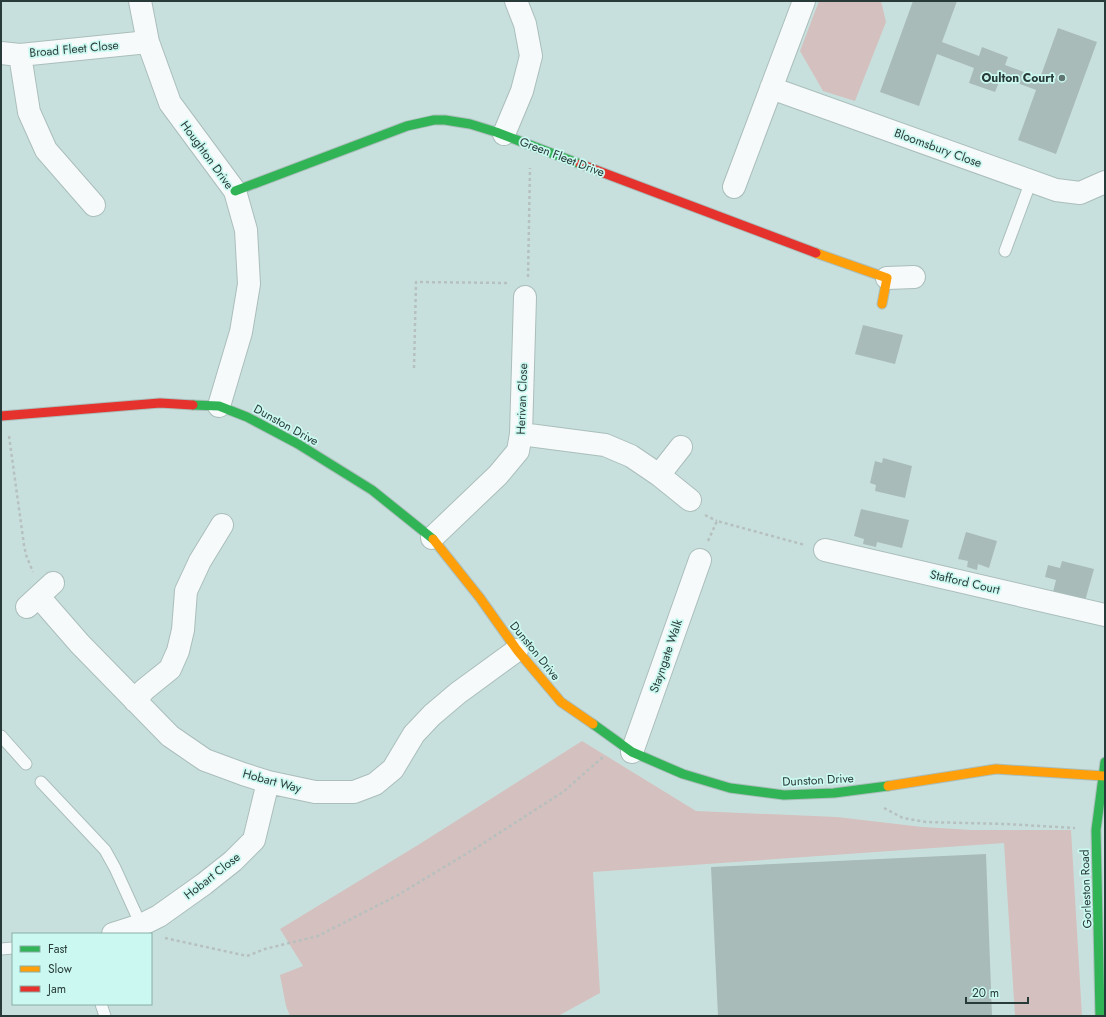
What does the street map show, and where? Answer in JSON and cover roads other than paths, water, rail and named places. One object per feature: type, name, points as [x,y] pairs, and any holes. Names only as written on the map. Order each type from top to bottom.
[{"type":"street","name":"Houghton Drive","points":[[140,1],[148,42],[170,103],[235,192],[246,230],[249,284],[241,332],[219,406]]},
{"type":"street","points":[[504,134],[522,91],[531,56],[525,24],[516,1]]},
{"type":"street","points":[[734,187],[804,1]]},
{"type":"street","name":"Broad Fleet Close","points":[[10,54],[148,42]]},
{"type":"street","points":[[10,54],[29,112],[46,150],[94,205]]},
{"type":"street","name":"Bloomsbury Close","points":[[771,88],[1056,190],[1080,193],[1105,182]]},
{"type":"street","name":"Green Fleet Drive","points":[[235,192],[407,126],[435,120],[459,122],[504,134],[531,146],[813,252],[887,278],[914,277]]},
{"type":"street","points":[[882,304],[887,278]]},
{"type":"street","name":"Herivan Close","points":[[432,538],[498,475],[518,451],[521,434],[526,290]]},
{"type":"street","name":"Dunston Drive","points":[[4,416],[160,403],[219,406],[247,417],[298,444],[372,490],[432,538],[480,598],[517,650],[560,702],[632,752],[683,774],[724,786],[784,794],[834,793],[996,769],[1104,776]]},
{"type":"street","points":[[521,434],[605,445],[631,456],[659,475],[690,500]]},
{"type":"street","points":[[659,475],[681,447]]},
{"type":"street","points":[[135,701],[144,690],[170,669],[178,652],[183,630],[186,591],[200,561],[222,525]]},
{"type":"street","name":"Stafford Court","points":[[825,550],[1105,615]]},
{"type":"street","name":"Stayngate Walk","points":[[632,752],[700,560]]},
{"type":"street","name":"Hobart Way","points":[[42,594],[80,644],[170,736],[205,760],[268,782],[315,792],[354,792],[375,784],[393,769],[414,734],[432,714],[517,650]]},
{"type":"street","name":"Gorleston Road","points":[[1100,1016],[1102,960],[1096,830],[1105,762]]},
{"type":"street","name":"Hobart Close","points":[[125,933],[150,931],[159,916],[233,861],[254,840],[268,782]]},
{"type":"lane","points":[[1005,251],[1031,181]]},
{"type":"lane","points":[[1,736],[26,764]]},
{"type":"lane","points":[[40,782],[105,850],[150,931]]},
{"type":"lane","points":[[1,949],[12,948]]},
{"type":"lane","points":[[101,1005],[105,1016]]},
{"type":"place","name":"Oulton Court","points":[[1062,78]]}]
